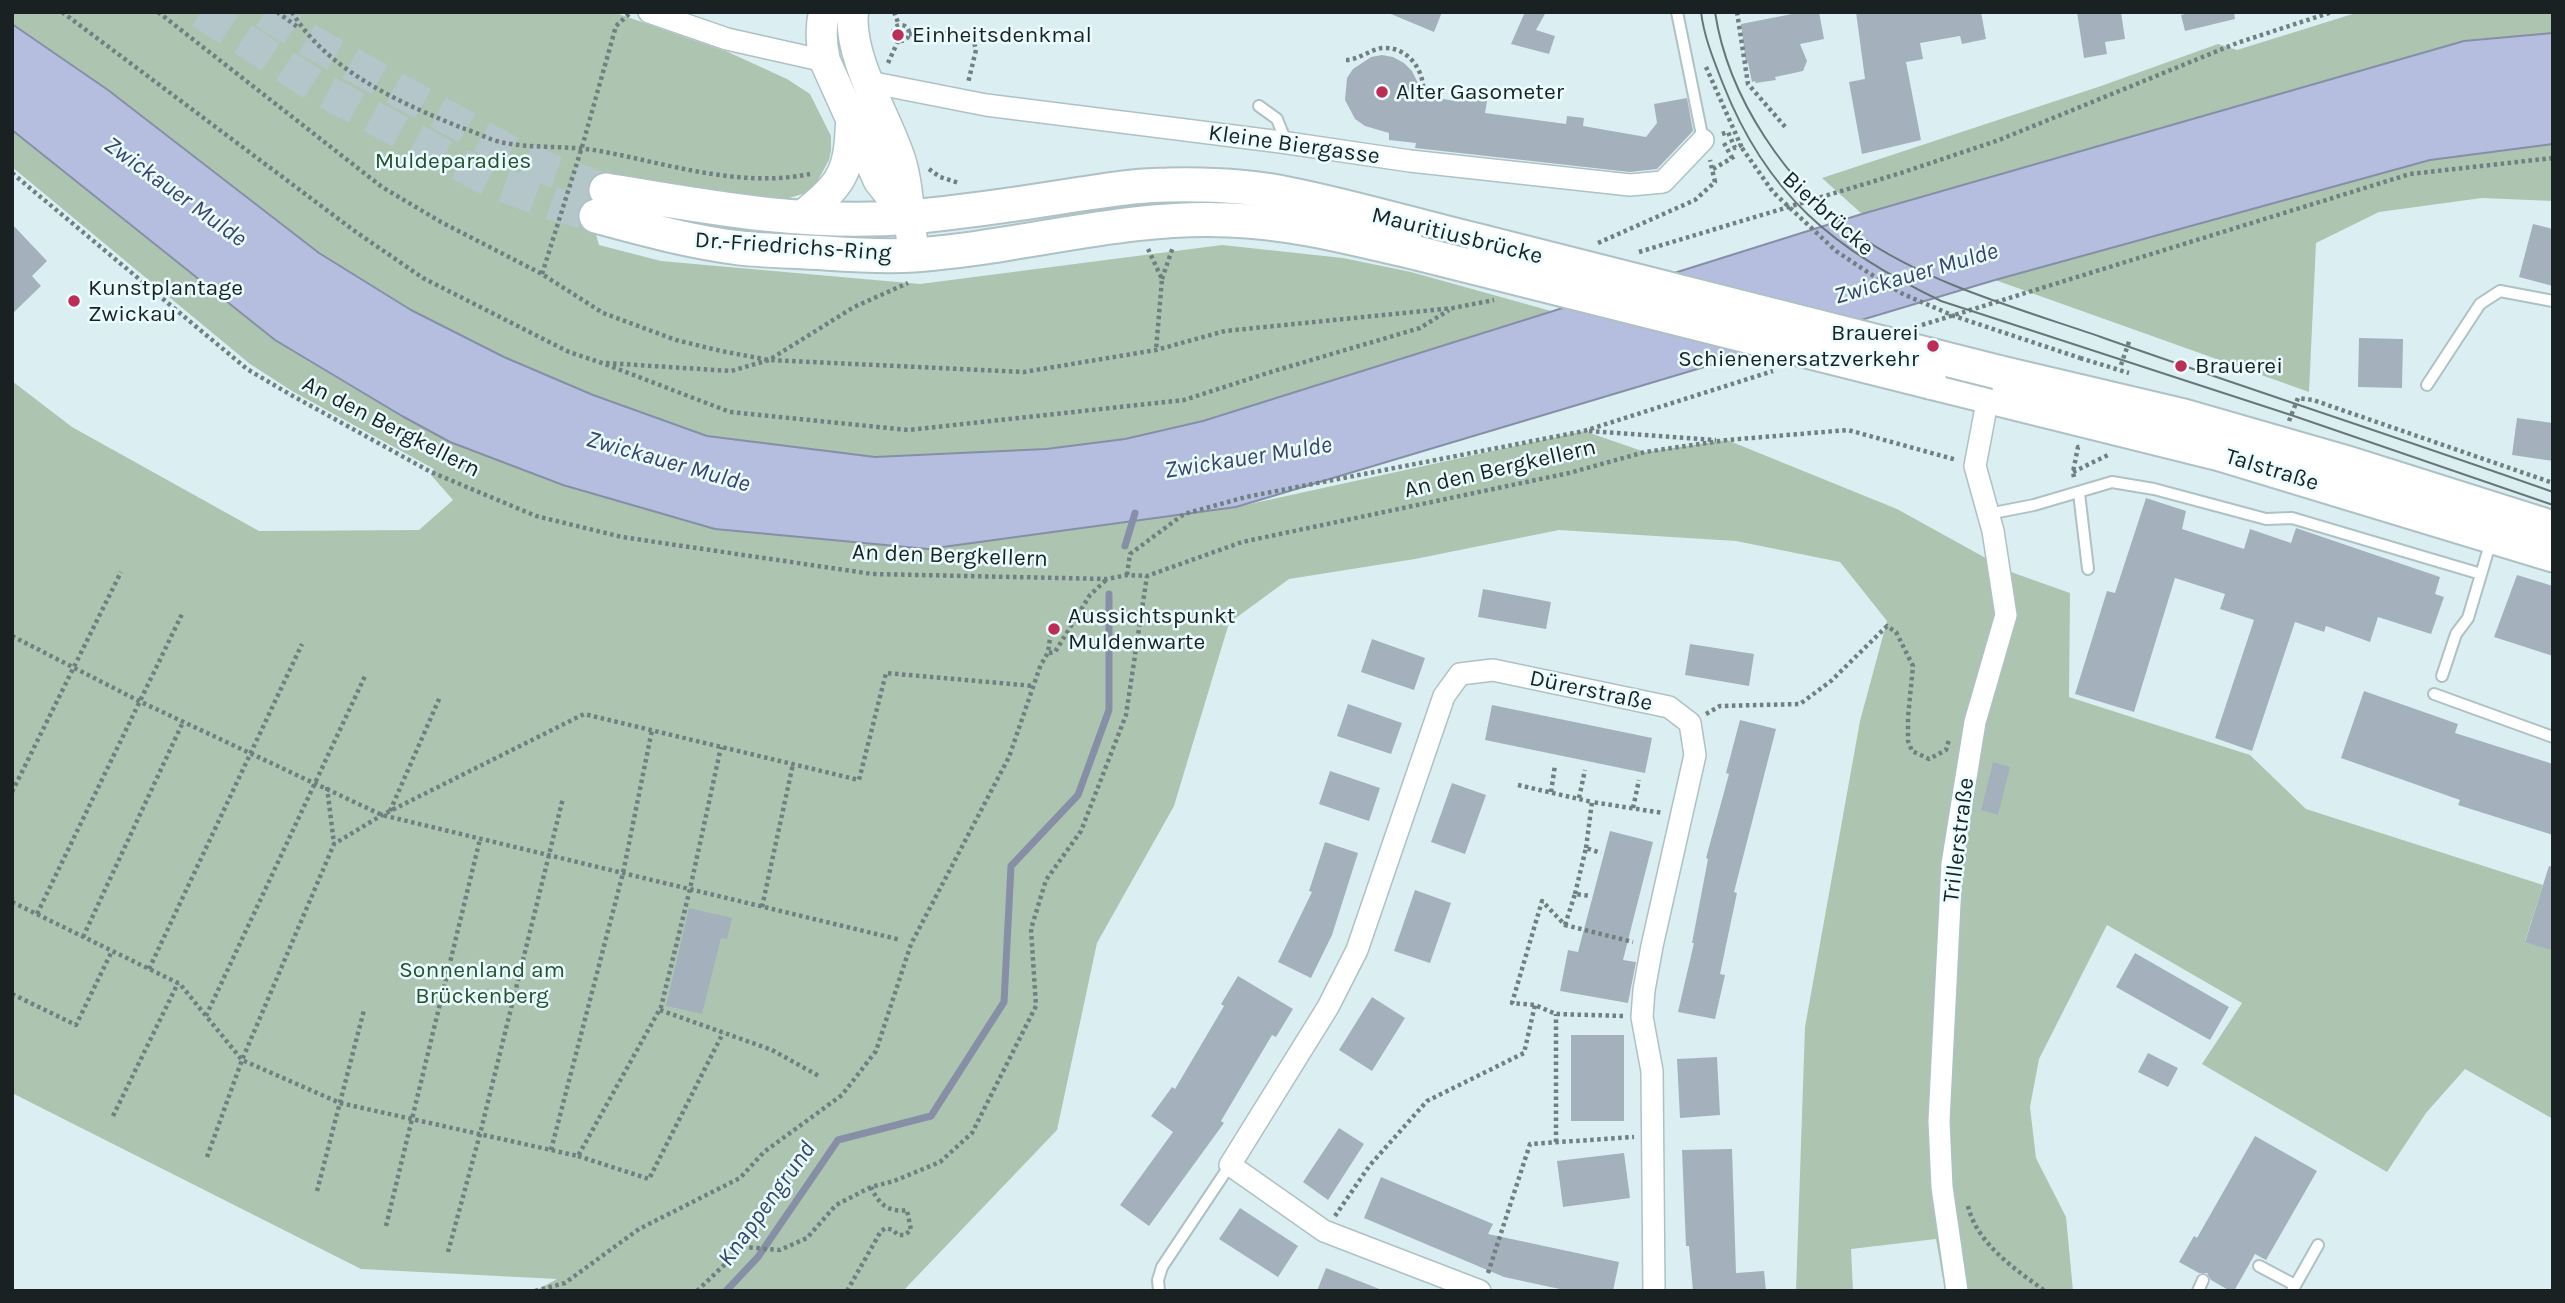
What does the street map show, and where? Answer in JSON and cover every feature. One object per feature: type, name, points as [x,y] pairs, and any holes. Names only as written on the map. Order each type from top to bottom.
[{"type":"main road","name":"Dr.-Friedrichs-Ring","points":[[824,12],[821,44],[825,61],[879,181],[908,217]]},
{"type":"main road","name":"Dr.-Friedrichs-Ring","points":[[853,12],[855,46],[902,167],[916,267],[860,255],[742,248],[680,238],[601,203],[801,217],[908,217]]},
{"type":"main road","points":[[801,217],[823,199],[842,178],[850,154],[851,123]]},
{"type":"main road","name":"Mauritiusbrücke","points":[[908,217],[1165,185],[1228,187],[1291,194],[1483,242],[1993,384]]},
{"type":"main road","name":"Mauritiusbrücke","points":[[916,267],[1136,223],[1219,219],[1279,224],[1416,253],[1930,382],[1993,384]]},
{"type":"main road","name":"Talstraße","points":[[1993,384],[2184,416],[2344,462],[2497,524],[2553,555]]},
{"type":"main road","name":"Talstraße","points":[[2497,524],[2553,528]]},
{"type":"street","points":[[649,12],[727,39],[825,61]]},
{"type":"street","name":"Kleine Biergasse","points":[[869,82],[986,105],[1286,142],[1410,161],[1630,186],[1663,181],[1703,140]]},
{"type":"street","name":"Trillerstraße","points":[[1957,1291],[1942,1187],[1939,1121],[1952,864],[1975,722],[2006,615],[1993,531],[1975,466],[1993,384]]},
{"type":"street","name":"Dürerstraße","points":[[1230,1165],[1328,1007],[1357,950],[1444,696],[1460,674],[1493,670],[1669,707],[1690,723]]},
{"type":"street","points":[[1654,1291],[1652,1071],[1642,1017],[1644,990],[1695,755],[1690,723]]},
{"type":"street","points":[[1230,1165],[1324,1231],[1483,1285]]},
{"type":"lane","points":[[1677,12],[1703,140]]},
{"type":"lane","points":[[1259,106],[1277,118],[1286,142]]},
{"type":"lane","points":[[2427,385],[2480,304],[2500,291],[2553,301]]},
{"type":"lane","points":[[1988,514],[2034,505],[2112,482],[2154,489],[2266,519],[2292,518],[2481,574]]},
{"type":"lane","points":[[2079,493],[2088,569]]},
{"type":"lane","points":[[2442,676],[2456,634],[2468,618],[2497,524]]},
{"type":"lane","points":[[2434,694],[2553,737]]},
{"type":"lane","points":[[1146,1280],[1159,1285],[1162,1267],[1230,1165]]},
{"type":"lane","points":[[2259,1266],[2294,1288],[2318,1245]]},
{"type":"lane","points":[[2198,1291],[2203,1280]]},
{"type":"path","points":[[62,12],[356,232],[423,278],[569,352],[730,412],[908,430],[1184,400],[1274,370],[1420,328],[1453,308],[1225,331],[1156,350],[1024,372],[769,360],[676,340],[603,313],[542,274],[441,222],[382,187],[160,13]]},
{"type":"path","points":[[276,12],[303,30],[343,65],[393,99],[503,143],[553,148],[582,147],[733,177],[806,175],[826,170],[842,178]]},
{"type":"path","points":[[292,12],[303,30]]},
{"type":"path","points":[[542,274],[616,26],[631,12]]},
{"type":"path","points":[[894,12],[899,25]]},
{"type":"path","points":[[1737,12],[1748,84],[1787,129]]},
{"type":"path","points":[[1756,216],[1901,173],[1999,140],[2237,43],[2332,12]]},
{"type":"path","points":[[899,25],[906,27],[909,34],[903,42],[895,40],[893,32],[899,25]]},
{"type":"path","points":[[909,34],[950,33],[973,38],[976,50],[967,86]]},
{"type":"path","points":[[1346,60],[1385,48],[1402,52],[1416,62],[1421,75],[1423,96]]},
{"type":"path","name":"Bierbrücke","points":[[1705,65],[1742,146],[1773,192],[1836,251],[1903,294],[1954,316],[2080,358]]},
{"type":"path","points":[[1713,169],[1734,156],[1719,135],[1727,132],[1735,148],[1742,146]]},
{"type":"path","points":[[1589,247],[1695,200],[1715,182],[1703,140]]},
{"type":"path","points":[[902,167],[918,157],[940,177],[973,185],[978,210]]},
{"type":"path","name":"An den Bergkellern","points":[[12,173],[247,369],[290,396],[431,472],[536,516],[622,537],[872,574],[1107,579],[1127,575],[1147,576],[1242,542],[1569,473],[1645,452],[1727,440],[1848,429],[1975,466]]},
{"type":"path","points":[[1136,223],[1162,279],[1156,350]]},
{"type":"path","points":[[602,363],[730,371],[769,360],[916,267]]},
{"type":"path","points":[[2122,365],[2130,340]]},
{"type":"path","points":[[2289,422],[2298,398],[2313,400],[2553,483]]},
{"type":"path","points":[[1584,431],[1727,440]]},
{"type":"path","points":[[2089,450],[2078,447],[2073,472],[2110,454],[2099,452]]},
{"type":"path","points":[[12,792],[121,572]]},
{"type":"path","points":[[697,1291],[743,1247],[780,1250],[807,1238],[836,1205],[871,1187],[894,1181],[940,1162],[972,1133],[1036,1006],[1031,929],[1046,880],[1081,831],[1126,715],[1147,576]]},
{"type":"path","points":[[1049,653],[1055,652],[1090,595],[1107,579]]},
{"type":"path","points":[[37,914],[183,612]]},
{"type":"path","points":[[1690,723],[1720,706],[1800,704],[1831,681],[1887,626],[1896,632],[1913,666],[1908,717],[1908,741],[1912,751],[1929,759],[1946,750],[1950,737]]},
{"type":"path","points":[[535,1291],[565,1283],[639,1229],[740,1178],[764,1152],[842,1095],[876,1051],[911,944],[1009,757],[1041,664],[1049,653],[1054,629]]},
{"type":"path","points":[[12,636],[141,702],[382,815],[901,940]]},
{"type":"path","points":[[149,969],[302,644]]},
{"type":"path","points":[[334,844],[382,815],[584,714],[859,780],[886,673],[1034,686]]},
{"type":"path","points":[[206,1016],[366,674]]},
{"type":"path","points":[[390,811],[440,696]]},
{"type":"path","points":[[83,937],[183,722]]},
{"type":"path","points":[[551,1150],[622,873],[652,730]]},
{"type":"path","points":[[578,1156],[660,1010],[691,889],[721,747]]},
{"type":"path","points":[[762,907],[793,764]]},
{"type":"path","points":[[1551,792],[1555,765]]},
{"type":"path","points":[[1579,798],[1585,770]]},
{"type":"path","points":[[1633,808],[1639,780]]},
{"type":"path","points":[[1518,785],[1592,802],[1681,817]]},
{"type":"path","points":[[207,1157],[242,1060],[334,844],[327,787]]},
{"type":"path","points":[[448,1252],[480,1134],[563,797]]},
{"type":"path","points":[[1565,926],[1586,848],[1592,802]]},
{"type":"path","points":[[386,1226],[480,839]]},
{"type":"path","points":[[1586,848],[1601,853]]},
{"type":"path","points":[[1575,894],[1591,896]]},
{"type":"path","points":[[1642,1017],[1556,1014],[1535,1005],[1511,1003],[1542,901],[1565,926],[1653,946]]},
{"type":"path","points":[[12,902],[178,983],[242,1060],[340,1103],[578,1156],[649,1179],[723,1033]]},
{"type":"path","points":[[12,994],[76,1025],[111,951]]},
{"type":"path","points":[[113,1116],[178,983]]},
{"type":"path","points":[[1324,1231],[1370,1165],[1427,1101],[1524,1053],[1535,1005]]},
{"type":"path","points":[[317,1191],[364,1010]]},
{"type":"path","points":[[660,1010],[772,1050],[819,1076]]},
{"type":"path","points":[[1556,1014],[1556,1142]]},
{"type":"path","points":[[1483,1285],[1530,1144],[1652,1136]]},
{"type":"path","points":[[847,1291],[880,1231],[886,1228],[898,1236],[912,1230],[907,1210],[895,1212],[878,1202],[871,1187]]},
{"type":"path","points":[[1942,1187],[1966,1195],[1972,1222],[1988,1244],[2045,1291]]},
{"type":"green space","name":"Muldeparadies","points":[[12,12],[613,12],[728,52],[787,79],[810,94],[831,136],[829,160],[812,191],[786,199],[696,191],[593,225],[599,245],[661,261],[920,284],[1222,245],[1343,258],[1411,272],[1551,311],[1203,421],[1125,439],[1046,449],[875,457],[707,436],[593,395],[504,357],[411,310],[319,253],[108,90],[12,24]]},
{"type":"green space","points":[[2359,12],[2553,12],[2553,33],[2464,41],[1862,214],[1822,178],[2101,86],[2218,44],[2237,50]]},
{"type":"green space","name":"Sonnenland am Brückenberg","points":[[12,130],[275,340],[402,416],[450,442],[563,485],[715,529],[928,549],[1236,507],[1584,431],[1645,452],[1727,440],[1897,509],[2011,572],[2070,593],[2069,697],[2250,755],[2306,809],[2543,885],[2525,941],[2553,951],[2553,1119],[2465,1069],[2426,1113],[2387,1172],[2202,1064],[2242,1003],[2107,925],[2039,1059],[2030,1107],[2036,1158],[2066,1217],[2073,1291],[1945,1291],[1936,1239],[1851,1249],[1853,1291],[1796,1291],[1805,1027],[1860,721],[1887,621],[1840,562],[1736,541],[1559,530],[1415,559],[1289,579],[1229,623],[1174,806],[1097,943],[1057,1130],[903,1291],[535,1291],[557,1279],[361,1269],[12,1093],[12,381],[72,427],[259,531],[419,530],[453,500],[431,475],[434,469],[292,391],[250,364],[12,167]]},
{"type":"green space","points":[[2553,144],[2553,201],[2482,198],[2379,212],[2316,243],[2309,392],[1995,280],[2430,160]]},
{"type":"water","name":"Zwickauer Mulde","points":[[12,24],[108,90],[319,253],[411,310],[504,357],[593,395],[707,436],[875,457],[1046,449],[1125,439],[1203,421],[1862,214],[2464,41],[2553,33],[2553,144],[2430,160],[1995,280],[1236,507],[928,549],[715,529],[563,485],[450,442],[402,416],[275,340],[12,130]]},
{"type":"building","points":[[1386,12],[1442,12],[1434,32]]},
{"type":"building","points":[[1525,12],[1546,12],[1536,30],[1555,36],[1549,54],[1511,44]]},
{"type":"building","points":[[1802,12],[1819,12],[1824,39],[1800,44],[1807,61],[1803,71],[1775,77],[1776,80],[1752,82],[1746,63],[1741,24]]},
{"type":"building","points":[[1856,12],[1981,12],[1986,39],[1962,44],[1960,36],[1920,43],[1923,59],[1906,62],[1921,140],[1862,154],[1849,82],[1865,79]]},
{"type":"building","points":[[2077,12],[2121,12],[2125,39],[2105,42],[2107,54],[2084,58]]},
{"type":"building","points":[[2192,12],[2234,12],[2235,19],[2185,31],[2181,15]]},
{"type":"building","points":[[1371,57],[1393,57],[1412,71],[1418,83],[1419,95],[1455,101],[1457,90],[1488,95],[1485,113],[1566,124],[1567,116],[1584,118],[1583,126],[1646,137],[1657,123],[1654,104],[1687,98],[1693,131],[1657,169],[1630,172],[1415,148],[1416,143],[1389,140],[1389,133],[1365,126],[1355,119],[1345,100],[1347,78],[1353,69]]},
{"type":"building","points":[[12,224],[47,261],[32,276],[41,286],[12,314]]},
{"type":"building","points":[[2533,224],[2553,229],[2553,286],[2519,277]]},
{"type":"building","points":[[2359,338],[2403,339],[2402,388],[2358,387]]},
{"type":"building","points":[[2517,418],[2553,423],[2553,461],[2512,455]]},
{"type":"building","points":[[2146,498],[2186,511],[2182,529],[2244,549],[2250,529],[2291,543],[2296,528],[2440,577],[2435,594],[2444,597],[2431,634],[2378,617],[2370,642],[2326,626],[2324,632],[2295,622],[2252,751],[2215,738],[2254,620],[2220,609],[2225,594],[2175,578],[2134,712],[2075,694],[2107,591],[2115,593]]},
{"type":"building","points":[[2517,575],[2553,586],[2553,656],[2494,637]]},
{"type":"building","points":[[1483,589],[1551,602],[1546,629],[1478,617]]},
{"type":"building","points":[[1372,639],[1425,658],[1414,690],[1361,672]]},
{"type":"building","points":[[1690,644],[1754,654],[1749,686],[1685,675]]},
{"type":"building","points":[[2364,691],[2458,724],[2455,733],[2553,764],[2553,835],[2458,805],[2460,800],[2341,758]]},
{"type":"building","points":[[1348,704],[1402,723],[1391,754],[1337,736]]},
{"type":"building","points":[[1492,705],[1652,738],[1645,773],[1485,740]]},
{"type":"building","points":[[1740,720],[1776,729],[1734,892],[1737,893],[1720,974],[1725,975],[1715,1019],[1678,1012],[1694,943],[1708,859],[1706,858],[1729,774],[1726,773]]},
{"type":"building","points":[[1993,762],[2010,767],[1998,815],[1981,810]]},
{"type":"building","points":[[1330,771],[1380,788],[1369,821],[1319,804]]},
{"type":"building","points":[[1452,783],[1486,795],[1465,854],[1431,842]]},
{"type":"building","points":[[1610,831],[1653,842],[1623,960],[1636,962],[1628,1003],[1560,991],[1568,950],[1578,952]]},
{"type":"building","points":[[1325,842],[1358,853],[1332,935],[1311,978],[1278,962],[1312,892],[1309,891]]},
{"type":"building","points":[[2549,866],[2553,867],[2553,951],[2525,942]]},
{"type":"building","points":[[1415,890],[1451,903],[1430,963],[1394,951]]},
{"type":"building","points":[[689,908],[732,918],[727,939],[721,938],[702,1014],[666,1006]]},
{"type":"building","points":[[2135,953],[2229,1007],[2210,1040],[2116,987]]},
{"type":"building","points":[[1238,976],[1293,1009],[1276,1037],[1272,1035],[1221,1121],[1224,1123],[1149,1226],[1120,1205],[1173,1132],[1151,1116],[1172,1087],[1175,1089],[1224,1006],[1221,1004]]},
{"type":"building","points":[[1372,997],[1405,1018],[1372,1071],[1339,1050]]},
{"type":"building","points":[[1571,1035],[1624,1035],[1624,1121],[1571,1121]]},
{"type":"building","points":[[2148,1053],[2178,1068],[2168,1087],[2138,1072]]},
{"type":"building","points":[[1717,1057],[1720,1115],[1680,1118],[1677,1059]]},
{"type":"building","points":[[1339,1128],[1364,1144],[1328,1200],[1303,1182]]},
{"type":"building","points":[[2255,1136],[2317,1171],[2266,1260],[2255,1254],[2234,1291],[2230,1291],[2211,1280],[2207,1273],[2199,1273],[2179,1262],[2194,1236],[2197,1238]]},
{"type":"building","points":[[1732,1149],[1736,1273],[1764,1271],[1766,1291],[1693,1291],[1689,1246],[1686,1246],[1682,1150]]},
{"type":"building","points":[[1624,1153],[1630,1198],[1563,1207],[1557,1161]]},
{"type":"building","points":[[1381,1177],[1493,1224],[1488,1234],[1619,1262],[1613,1291],[1569,1291],[1504,1277],[1364,1218]]},
{"type":"building","points":[[1240,1208],[1298,1246],[1278,1277],[1219,1239]]},
{"type":"building","points":[[1326,1268],[1382,1290],[1382,1291],[1317,1291]]},
{"type":"waterway","name":"Knappengrund","points":[[1125,546],[1135,513]]},
{"type":"waterway","name":"Knappengrund","points":[[726,1291],[758,1257],[838,1140],[931,1116],[1004,1002],[1011,866],[1078,795],[1109,710],[1109,594]]},
{"type":"tunnel","points":[[201,12],[317,87],[491,181],[596,216]]},
{"type":"tunnel","points":[[265,12],[303,37],[510,152],[606,190]]},
{"type":"tram line","points":[[1701,12],[1704,31],[1723,84],[1761,158],[1783,188],[1808,215],[1868,261],[1941,301],[2291,415],[2553,505]]},
{"type":"tram line","points":[[1715,12],[1733,76],[1765,137],[1785,165],[1832,215],[1885,252],[1914,268],[1975,294],[2553,492]]},
{"type":"place","name":"Einheitsdenkmal","points":[[898,35]]},
{"type":"place","name":"Alter Gasometer","points":[[1382,92]]},
{"type":"place","name":"Kunstplantage Zwickau","points":[[74,301]]},
{"type":"place","name":"Brauerei Schienenersatzverkehr","points":[[1933,346]]},
{"type":"place","name":"Brauerei","points":[[2181,366]]},
{"type":"place","name":"Aussichtspunkt Muldenwarte","points":[[1054,629]]}]
